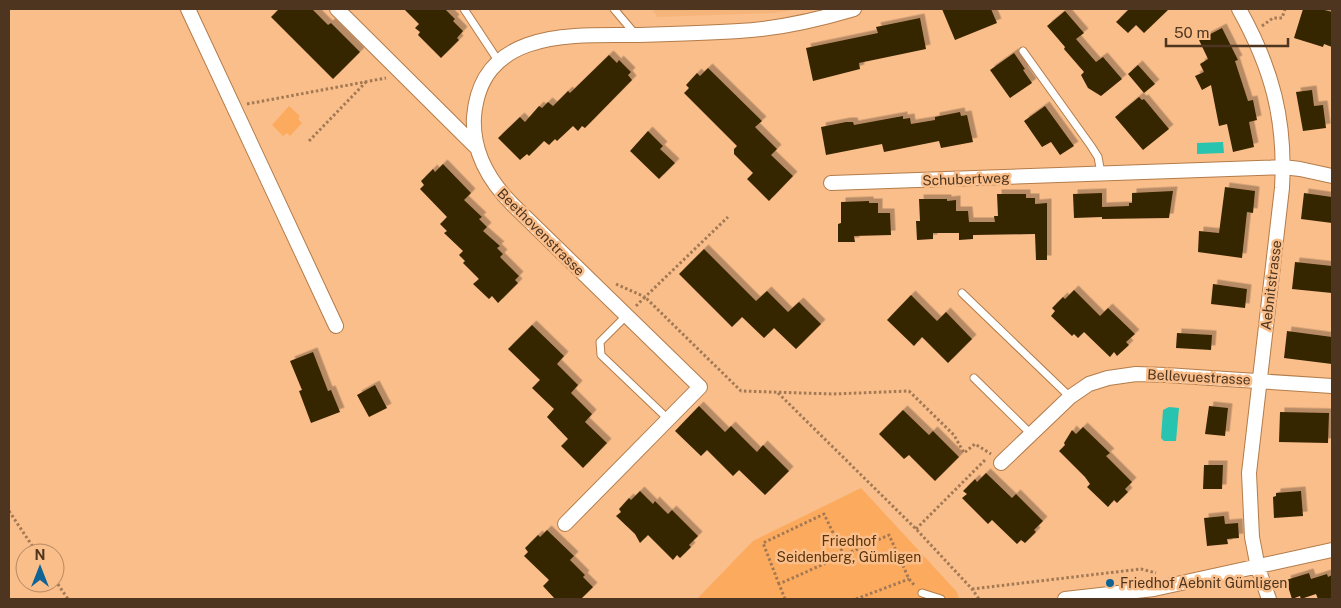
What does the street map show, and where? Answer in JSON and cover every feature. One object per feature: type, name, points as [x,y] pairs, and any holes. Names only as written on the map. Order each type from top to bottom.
[{"type":"street","points":[[188,9],[336,326]]},
{"type":"street","points":[[337,9],[477,148]]},
{"type":"street","name":"Beethovenstrasse","points":[[564,524],[700,387],[503,195],[486,171],[477,148],[474,120],[481,87],[488,74],[499,62],[516,50],[548,38],[599,34],[636,35],[741,31],[777,27],[854,9]]},
{"type":"street","name":"Aebnitstrasse","points":[[1239,9],[1259,47],[1274,89],[1281,131],[1283,167],[1249,473],[1252,537],[1258,568],[1269,599]]},
{"type":"street","points":[[1283,167],[1332,176]]},
{"type":"street","name":"Schubertweg","points":[[830,183],[1283,167]]},
{"type":"street","name":"Bellevuestrasse","points":[[996,458],[1031,434],[1070,396],[1089,384],[1108,378],[1136,374],[1332,386]]},
{"type":"street","points":[[1065,599],[1155,594],[1332,550]]},
{"type":"lane","points":[[464,9],[499,62]]},
{"type":"lane","points":[[614,9],[636,35]]},
{"type":"lane","points":[[1023,51],[1091,146],[1098,158],[1101,173]]},
{"type":"lane","points":[[962,294],[1070,396]]},
{"type":"lane","points":[[626,316],[600,342],[601,355],[668,419]]},
{"type":"lane","points":[[974,378],[1031,434]]},
{"type":"lane","points":[[922,593],[941,599]]},
{"type":"path","points":[[1260,27],[1273,18],[1282,18],[1285,9]]},
{"type":"path","points":[[246,104],[404,74]]},
{"type":"path","points":[[309,141],[368,81]]},
{"type":"path","points":[[626,316],[728,217]]},
{"type":"path","points":[[611,279],[617,284],[645,297],[741,391],[833,394],[909,391],[954,435],[964,453],[975,444],[996,458],[916,530]]},
{"type":"path","points":[[778,392],[916,530],[972,589],[979,599]]},
{"type":"path","points":[[9,511],[30,543]]},
{"type":"path","points":[[785,599],[763,543],[824,514],[844,555]]},
{"type":"path","points":[[780,584],[889,535],[909,579],[856,599]]},
{"type":"path","points":[[972,589],[1141,570],[1158,573]]},
{"type":"shaded area","points":[[652,9],[800,9],[774,13],[657,17]]},
{"type":"green space","points":[[289,106],[300,116],[298,119],[302,123],[290,136],[287,133],[283,136],[272,125]]},
{"type":"green space","name":"Friedhof Seidenberg, Gümligen","points":[[861,488],[957,592],[959,599],[697,599],[753,541]]},
{"type":"water","points":[[1223,142],[1224,153],[1197,154],[1197,143]]},
{"type":"water","points":[[1169,407],[1179,408],[1176,441],[1164,441],[1161,438],[1163,410]]},
{"type":"building","points":[[279,9],[312,9],[328,25],[331,23],[360,52],[333,79],[271,17]]},
{"type":"building","points":[[404,9],[445,9],[463,31],[457,38],[459,40],[441,58],[418,35],[420,32],[415,28],[419,24]]},
{"type":"building","points":[[942,9],[991,9],[997,23],[955,40]]},
{"type":"building","points":[[1129,9],[1169,9],[1144,33],[1136,25],[1128,33],[1116,22]]},
{"type":"building","points":[[1303,9],[1321,9],[1332,12],[1332,47],[1324,44],[1323,47],[1294,38]]},
{"type":"building","points":[[1065,11],[1084,33],[1076,39],[1096,62],[1103,57],[1122,79],[1101,96],[1088,88],[1081,75],[1084,72],[1047,26]]},
{"type":"building","points":[[920,18],[926,49],[859,63],[860,69],[813,81],[806,48],[878,33],[876,27]]},
{"type":"building","points":[[1222,28],[1238,60],[1235,61],[1248,101],[1253,100],[1257,120],[1249,122],[1254,147],[1233,152],[1227,124],[1219,126],[1211,85],[1202,90],[1195,76],[1204,72],[1200,64],[1208,59],[1199,40]]},
{"type":"building","points":[[1014,53],[1032,83],[1010,98],[990,70]]},
{"type":"building","points":[[609,55],[617,63],[619,60],[631,72],[628,75],[632,80],[585,128],[582,126],[578,131],[573,126],[557,141],[555,139],[549,145],[544,141],[529,156],[527,154],[520,160],[498,138],[520,117],[525,122],[539,106],[542,108],[548,102],[553,106],[568,91],[570,93]]},
{"type":"building","points":[[1138,65],[1155,84],[1144,93],[1128,74]]},
{"type":"building","points":[[708,68],[762,121],[755,127],[777,149],[771,155],[793,176],[769,201],[747,179],[753,173],[734,154],[734,149],[737,146],[684,93],[689,88],[686,85],[697,73],[700,76]]},
{"type":"building","points":[[1312,90],[1314,106],[1323,105],[1326,128],[1303,131],[1296,92]]},
{"type":"building","points":[[1139,97],[1142,100],[1144,99],[1169,129],[1143,150],[1115,117]]},
{"type":"building","points":[[1045,106],[1074,146],[1060,155],[1051,142],[1042,147],[1024,121]]},
{"type":"building","points":[[960,112],[961,116],[967,115],[973,142],[941,148],[939,141],[884,152],[882,144],[826,155],[821,127],[846,122],[853,122],[854,125],[903,116],[903,119],[910,118],[911,124],[935,120],[935,117]]},
{"type":"building","points":[[648,131],[663,146],[660,149],[675,163],[659,179],[630,151]]},
{"type":"building","points":[[443,164],[471,193],[464,200],[482,217],[479,219],[487,227],[483,231],[500,246],[497,248],[503,254],[500,257],[519,276],[515,280],[518,283],[498,303],[492,296],[489,299],[473,284],[479,279],[463,263],[465,261],[459,255],[463,251],[444,233],[447,231],[440,224],[447,217],[420,189],[424,185],[421,181],[433,169],[435,172]]},
{"type":"building","points":[[1225,187],[1255,191],[1253,213],[1247,212],[1242,258],[1198,252],[1199,231],[1219,233]]},
{"type":"building","points":[[1173,191],[1169,218],[1074,218],[1073,194],[1102,193],[1102,207],[1129,206],[1129,203],[1132,203],[1132,193]]},
{"type":"building","points":[[1304,193],[1332,197],[1332,223],[1301,219]]},
{"type":"building","points":[[997,194],[1026,194],[1026,198],[1035,198],[1035,204],[1047,203],[1047,260],[1036,260],[1035,234],[973,235],[973,239],[959,240],[959,233],[933,233],[933,239],[917,240],[916,221],[920,221],[919,199],[956,200],[956,211],[968,211],[969,222],[995,222],[994,216],[998,216]]},
{"type":"building","points":[[869,201],[869,203],[878,203],[878,213],[890,213],[891,235],[854,236],[855,242],[838,242],[838,224],[841,223],[841,202]]},
{"type":"building","points":[[704,249],[756,301],[767,291],[788,312],[799,302],[821,324],[796,349],[774,328],[764,338],[742,317],[732,327],[679,274]]},
{"type":"building","points":[[1295,262],[1332,266],[1332,293],[1292,289]]},
{"type":"building","points":[[1213,284],[1247,289],[1245,308],[1211,304]]},
{"type":"building","points":[[1074,290],[1100,316],[1108,308],[1135,334],[1126,342],[1129,345],[1117,356],[1114,352],[1110,357],[1084,332],[1078,338],[1074,334],[1072,336],[1051,316],[1055,311],[1052,308],[1063,297],[1065,299]]},
{"type":"building","points":[[911,295],[937,321],[946,312],[972,339],[948,363],[922,337],[914,346],[887,320]]},
{"type":"building","points":[[532,325],[564,356],[557,364],[578,385],[571,393],[592,414],[585,422],[607,443],[583,468],[561,446],[568,439],[547,417],[554,409],[532,388],[540,380],[508,349]]},
{"type":"building","points":[[1287,331],[1332,337],[1332,364],[1284,358]]},
{"type":"building","points":[[1177,333],[1212,335],[1211,350],[1176,348]]},
{"type":"building","points":[[313,352],[328,391],[331,390],[340,412],[311,423],[299,391],[302,390],[290,361]]},
{"type":"building","points":[[375,385],[387,408],[369,417],[357,395]]},
{"type":"building","points":[[699,406],[725,432],[731,426],[757,452],[763,445],[789,471],[765,495],[739,470],[733,476],[707,450],[701,456],[675,431]]},
{"type":"building","points":[[1209,406],[1228,408],[1225,436],[1205,434]]},
{"type":"building","points":[[903,410],[929,435],[933,431],[959,457],[935,481],[909,455],[904,459],[879,434]]},
{"type":"building","points":[[1280,412],[1329,413],[1328,443],[1279,442]]},
{"type":"building","points":[[1083,427],[1110,453],[1106,456],[1132,482],[1125,489],[1128,492],[1117,503],[1114,500],[1108,507],[1087,487],[1090,484],[1085,477],[1059,451],[1065,445],[1064,443],[1072,430],[1076,434]]},
{"type":"building","points":[[1204,465],[1223,465],[1222,489],[1203,489]]},
{"type":"building","points":[[986,473],[1012,498],[1016,494],[1043,521],[1034,530],[1036,532],[1025,543],[1021,540],[1017,544],[992,520],[988,524],[962,498],[967,494],[963,491],[975,479],[977,482]]},
{"type":"building","points":[[640,491],[653,504],[655,501],[668,514],[672,510],[698,536],[689,545],[691,547],[680,558],[677,555],[673,560],[648,535],[640,543],[635,534],[616,516],[621,512],[619,509],[629,498],[631,500]]},
{"type":"building","points":[[1301,491],[1303,516],[1274,518],[1273,497],[1276,496],[1276,493]]},
{"type":"building","points":[[1224,516],[1225,524],[1238,523],[1239,538],[1227,539],[1228,544],[1207,546],[1204,518]]},
{"type":"building","points":[[547,530],[574,556],[570,560],[585,575],[583,577],[593,587],[581,599],[555,599],[543,586],[549,580],[524,556],[528,552],[525,548],[538,535],[540,537]]},
{"type":"building","points":[[1309,573],[1311,579],[1327,574],[1328,577],[1332,575],[1332,599],[1318,599],[1316,594],[1301,599],[1300,596],[1292,599],[1286,580]]},
{"type":"place","name":"Friedhof Aebnit Gümligen","points":[[1110,583]]}]
